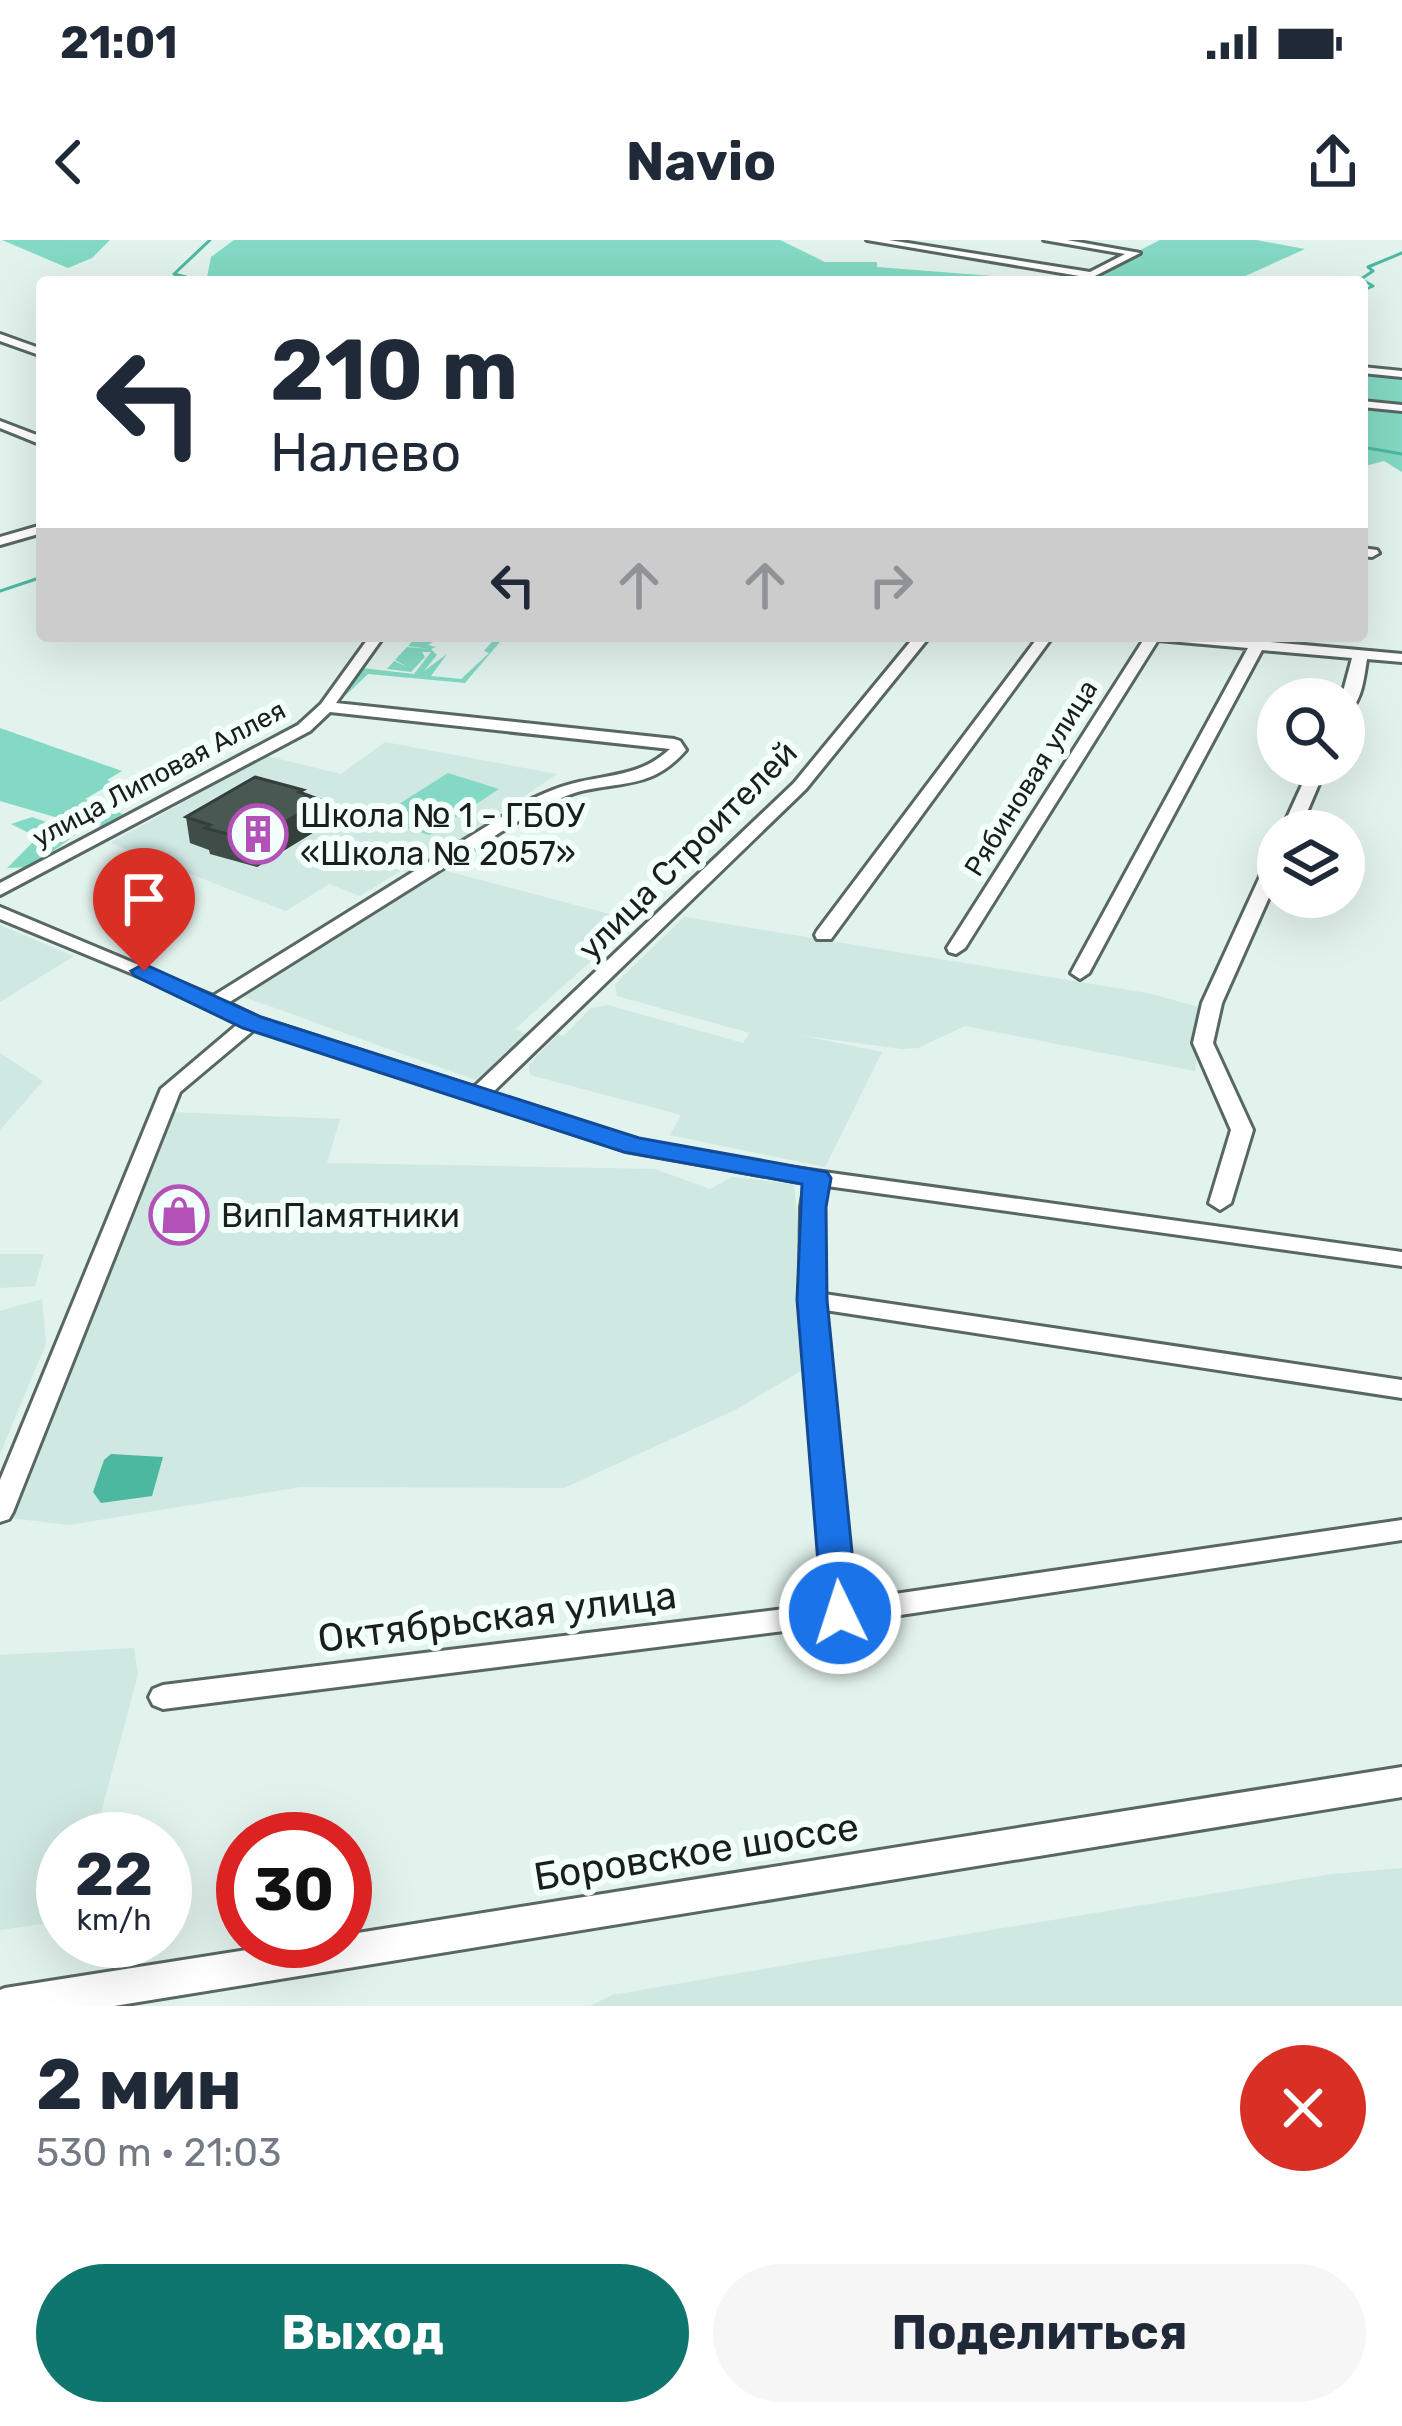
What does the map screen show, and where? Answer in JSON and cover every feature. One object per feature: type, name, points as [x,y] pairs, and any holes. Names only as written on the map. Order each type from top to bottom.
[{"type":"main road","name":"Боровское шоссе","points":[[4,2006],[1390,1786]]},
{"type":"street","points":[[872,240],[1090,274],[1136,253],[1049,240]]},
{"type":"street","points":[[0,337],[36,351]]},
{"type":"street","points":[[1368,371],[1402,374]]},
{"type":"street","points":[[1368,405],[1402,408]]},
{"type":"street","points":[[3,425],[36,419]]},
{"type":"street","points":[[3,425],[36,439]]},
{"type":"street","points":[[0,541],[36,531]]},
{"type":"street","name":"улица Липовая Аллея","points":[[0,890],[290,738],[326,706],[373,642]]},
{"type":"street","name":"улица Строителей","points":[[479,1094],[800,786],[918,642]]},
{"type":"street","points":[[824,935],[1042,642]]},
{"type":"street","name":"Рябиновая улица","points":[[956,948],[1152,642]]},
{"type":"street","points":[[1224,642],[1402,658]]},
{"type":"street","points":[[1081,973],[1258,645]]},
{"type":"street","points":[[1356,678],[1360,654]]},
{"type":"street","points":[[216,1003],[345,919],[553,795],[581,786],[643,778],[659,770],[678,750],[674,744],[326,706]]},
{"type":"street","points":[[1220,1203],[1242,1130],[1203,1043],[1212,1003],[1257,903]]},
{"type":"street","points":[[0,912],[252,1022],[634,1146],[817,1178],[1402,1259]]},
{"type":"street","points":[[0,1512],[171,1089],[252,1022]]},
{"type":"street","points":[[817,1178],[812,1207],[812,1300],[840,1613]]},
{"type":"street","points":[[812,1300],[1402,1389]]},
{"type":"street","name":"Октябрьская улица","points":[[163,1697],[840,1613],[1402,1530]]},
{"type":"shaded area","points":[[2,240],[110,240],[92,258],[68,268]]},
{"type":"shaded area","points":[[234,240],[780,240],[825,262],[877,262],[877,267],[993,276],[207,276],[211,257]]},
{"type":"shaded area","points":[[1160,240],[1256,240],[1305,249],[1245,276],[1090,276]]},
{"type":"shaded area","points":[[1368,365],[1402,369],[1402,472],[1384,461],[1368,465]]},
{"type":"shaded area","points":[[433,642],[428,645],[436,647],[431,649],[437,655],[424,671],[447,654],[431,676],[461,679],[489,653],[484,651],[492,642],[500,642],[465,683],[368,674],[345,696],[362,668],[414,674],[431,652],[422,652],[425,657],[411,672],[387,669],[394,661],[407,667],[395,660],[407,647],[428,649],[408,646]]},
{"type":"shaded area","points":[[0,728],[122,771],[107,780],[113,783],[85,799],[123,814],[96,829],[0,801]]},
{"type":"shaded area","points":[[385,742],[557,774],[410,874],[400,871],[360,896],[329,884],[286,911],[110,843],[267,756],[341,774]]},
{"type":"shaded area","points":[[448,773],[499,789],[429,835],[377,818]]},
{"type":"shaded area","points":[[32,817],[78,833],[31,867],[7,868],[34,841],[33,835],[11,824]]},
{"type":"shaded area","points":[[443,870],[636,921],[515,1029],[526,1034],[478,1081],[244,997]]},
{"type":"shaded area","points":[[684,917],[1147,993],[1203,1008],[1195,1071],[965,1026],[918,1048],[902,1049],[799,1035],[882,1052],[825,1167],[670,1135],[681,1115],[530,1075],[529,1065],[558,1034],[564,1036],[591,1008],[608,1005],[743,1043],[750,1033],[617,996],[615,984]]},
{"type":"shaded area","points":[[0,925],[74,956],[0,1002]]},
{"type":"shaded area","points":[[0,1053],[43,1081],[0,1130]]},
{"type":"shaded area","points":[[173,1112],[340,1119],[327,1163],[655,1169],[710,1189],[732,1177],[794,1184],[811,1365],[735,1410],[564,1488],[300,1487],[69,1525],[10,1518]]},
{"type":"shaded area","points":[[0,1254],[44,1254],[35,1286],[0,1288]]},
{"type":"shaded area","points":[[42,1299],[46,1344],[0,1454],[0,1311]]},
{"type":"shaded area","points":[[111,1454],[163,1457],[152,1496],[101,1503],[93,1492],[104,1460]]},
{"type":"shaded area","points":[[134,1648],[138,1674],[101,1812],[36,1812],[36,1925],[0,1930],[0,1655]]},
{"type":"shaded area","points":[[1402,1868],[1402,2006],[590,2006],[612,1995],[979,1932],[1332,1874]]},
{"type":"building","points":[[255,777],[321,800],[254,841],[205,828],[210,825],[186,817]]},
{"type":"waterway","points":[[182,276],[174,274],[210,240]]},
{"type":"waterway","points":[[1366,276],[1373,271],[1368,267],[1402,253]]},
{"type":"waterway","points":[[1368,283],[1373,286],[1368,288]]},
{"type":"waterway","points":[[1368,448],[1402,454]]},
{"type":"waterway","points":[[0,591],[36,579]]},
{"type":"place","name":"Школа № 1 - ГБОУ «Школа № 2057»","points":[[258,834]]},
{"type":"place","name":"ВипПамятники","points":[[179,1215]]},
{"type":"route","points":[[144,971],[252,1022],[634,1146],[817,1178],[812,1207],[812,1300],[840,1613]]}]
